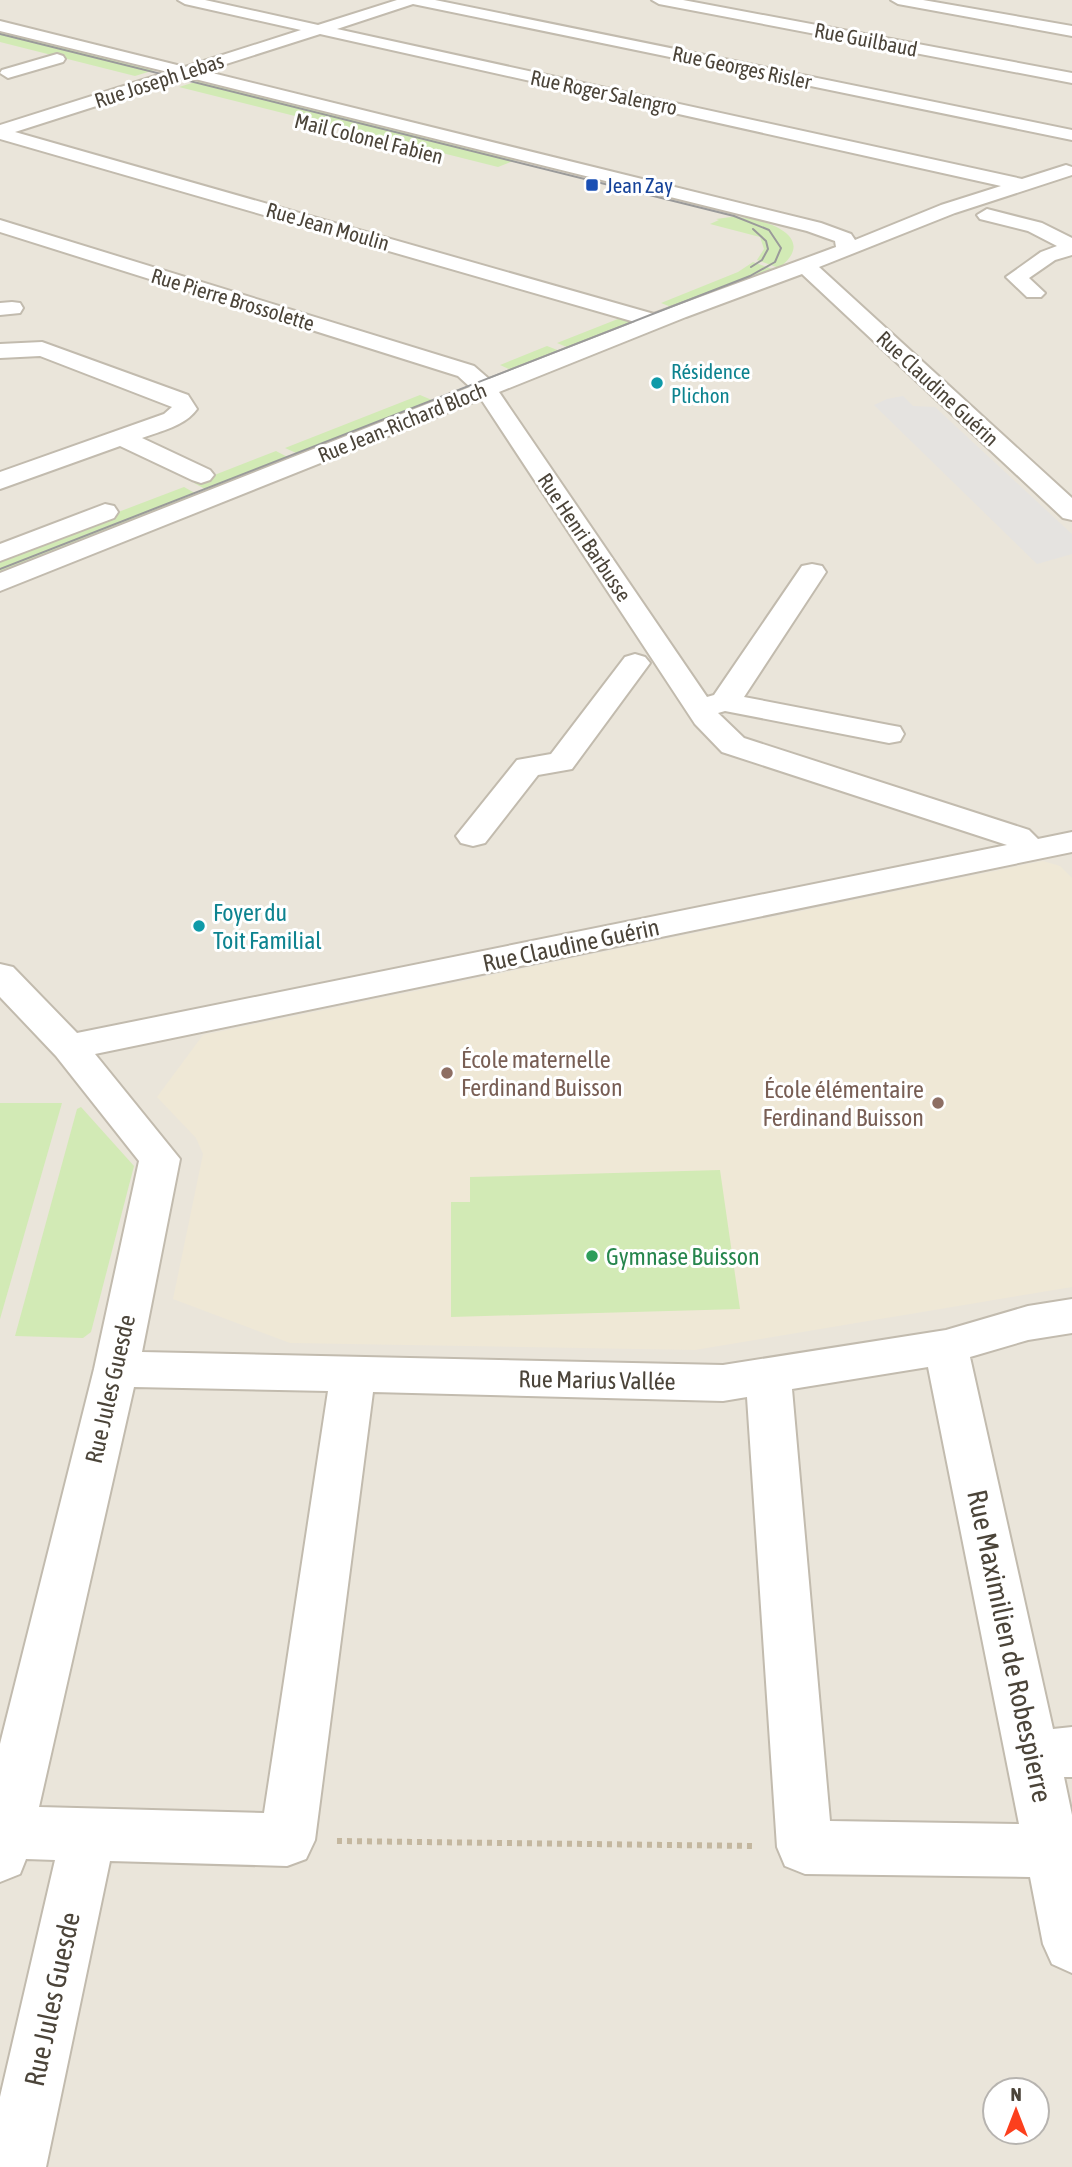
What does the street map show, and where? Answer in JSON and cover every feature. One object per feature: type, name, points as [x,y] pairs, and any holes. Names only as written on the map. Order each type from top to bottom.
[{"type":"street","name":"Rue Roger Salengro","points":[[185,0],[1023,184],[1048,196],[1063,182],[1069,167]]},
{"type":"street","name":"Rue Joseph Lebas","points":[[0,132],[412,0]]},
{"type":"street","name":"Rue Georges Risler","points":[[412,0],[1072,135]]},
{"type":"street","name":"Rue Guilbaud","points":[[659,0],[1072,78]]},
{"type":"street","points":[[898,0],[1072,31]]},
{"type":"street","points":[[0,25],[23,17]]},
{"type":"street","name":"Mail Colonel Fabien","points":[[0,25],[831,232],[846,244]]},
{"type":"street","points":[[92,49],[121,41]]},
{"type":"street","points":[[8,73],[64,61],[23,50]]},
{"type":"street","points":[[119,75],[182,91]]},
{"type":"street","name":"Rue Jean Moulin","points":[[0,132],[656,321]]},
{"type":"street","points":[[983,205],[1023,184],[1069,167]]},
{"type":"street","points":[[983,205],[1025,206],[1035,227]]},
{"type":"street","points":[[983,205],[1035,227],[1072,247]]},
{"type":"street","name":"Rue Jean-Richard Bloch","points":[[304,436],[656,321],[805,265],[846,244],[888,233],[926,218],[983,205]]},
{"type":"street","points":[[709,220],[738,209]]},
{"type":"street","name":"Mail Colonel Fabien","points":[[786,222],[816,242],[846,244]]},
{"type":"street","name":"Rue Pierre Brossolette","points":[[0,226],[476,380]]},
{"type":"street","points":[[805,265],[807,250],[816,242]]},
{"type":"street","points":[[1034,293],[1016,277],[1048,256],[1072,247]]},
{"type":"street","name":"Rue Claudine Guérin","points":[[805,265],[1072,512]]},
{"type":"street","points":[[0,351],[43,349],[180,400],[185,409],[172,419],[0,481]]},
{"type":"street","name":"Rue Jean-Richard Bloch","points":[[0,583],[476,380]]},
{"type":"street","name":"Rue Henri Barbusse","points":[[476,380],[712,705],[710,723],[733,745],[1017,837],[1059,847]]},
{"type":"street","points":[[123,438],[201,475]]},
{"type":"street","points":[[176,485],[227,466]]},
{"type":"street","points":[[0,553],[126,504]]},
{"type":"street","points":[[811,572],[712,705],[889,734]]},
{"type":"street","points":[[473,836],[528,767],[561,762],[635,663]]},
{"type":"street","name":"Rue Claudine Guérin","points":[[69,1047],[1059,847]]},
{"type":"street","name":"Rue Jules Guesde","points":[[0,975],[69,1047],[160,1159],[116,1369],[3,1844]]},
{"type":"street","name":"Rue Marius Vallée","points":[[116,1369],[723,1383],[946,1347],[1028,1323],[1072,1316]]},
{"type":"street","name":"Rue Maximilien de Robespierre","points":[[946,1347],[1053,1753],[1053,1851],[1072,1944]]},
{"type":"street","points":[[3,1844],[71,1833],[287,1840],[353,1374]]},
{"type":"street","points":[[768,1376],[805,1847],[1053,1851]]},
{"type":"street","name":"Rue Jules Guesde","points":[[15,2167],[83,1857],[71,1833]]},
{"type":"path","points":[[287,1840],[805,1847]]},
{"type":"shaded area","points":[[0,0],[1072,0],[1072,2167],[0,2167]]},
{"type":"shaded area","points":[[903,396],[913,406],[935,407],[1072,534],[1072,554],[1037,564],[874,405]]},
{"type":"shaded area","points":[[1043,861],[1060,866],[1072,878],[1072,1287],[695,1350],[290,1343],[173,1299],[203,1154],[196,1138],[157,1097],[203,1035]]},
{"type":"green space","points":[[0,29],[161,68],[135,76],[0,42]]},
{"type":"green space","points":[[205,79],[523,157],[498,167],[179,87]]},
{"type":"green space","points":[[731,217],[756,220],[782,230],[790,237],[794,246],[790,256],[779,268],[757,260],[764,249],[760,237],[710,224],[719,220],[716,219]]},
{"type":"green space","points":[[753,262],[778,271],[679,310],[661,303],[738,272]]},
{"type":"green space","points":[[628,315],[640,320],[574,350],[557,343]]},
{"type":"green space","points":[[547,346],[565,353],[518,373],[500,365]]},
{"type":"green space","points":[[420,395],[439,403],[305,457],[285,448]]},
{"type":"green space","points":[[276,451],[295,461],[212,493],[194,483]]},
{"type":"green space","points":[[184,487],[202,497],[0,575],[0,557]]},
{"type":"green space","points":[[0,1103],[62,1103],[0,1319]]},
{"type":"green space","points":[[81,1107],[134,1166],[91,1332],[83,1338],[15,1336],[77,1109]]},
{"type":"green space","name":"Gymnase Buisson","points":[[720,1170],[740,1309],[451,1317],[451,1202],[470,1202],[470,1177]]},
{"type":"tram line","points":[[0,34],[734,216],[769,230],[781,248],[775,262],[750,276],[0,569]]},
{"type":"tram line","points":[[751,267],[762,260],[768,249],[766,241],[753,229]]},
{"type":"place","name":"Jean Zay","points":[[592,185]]},
{"type":"place","name":"Résidence Plichon","points":[[657,383]]},
{"type":"place","name":"Foyer du Toit Familial","points":[[199,926]]},
{"type":"place","name":"École maternelle Ferdinand Buisson","points":[[447,1073]]},
{"type":"place","name":"École élémentaire Ferdinand Buisson","points":[[938,1103]]},
{"type":"place","name":"Gymnase Buisson","points":[[592,1256]]}]
